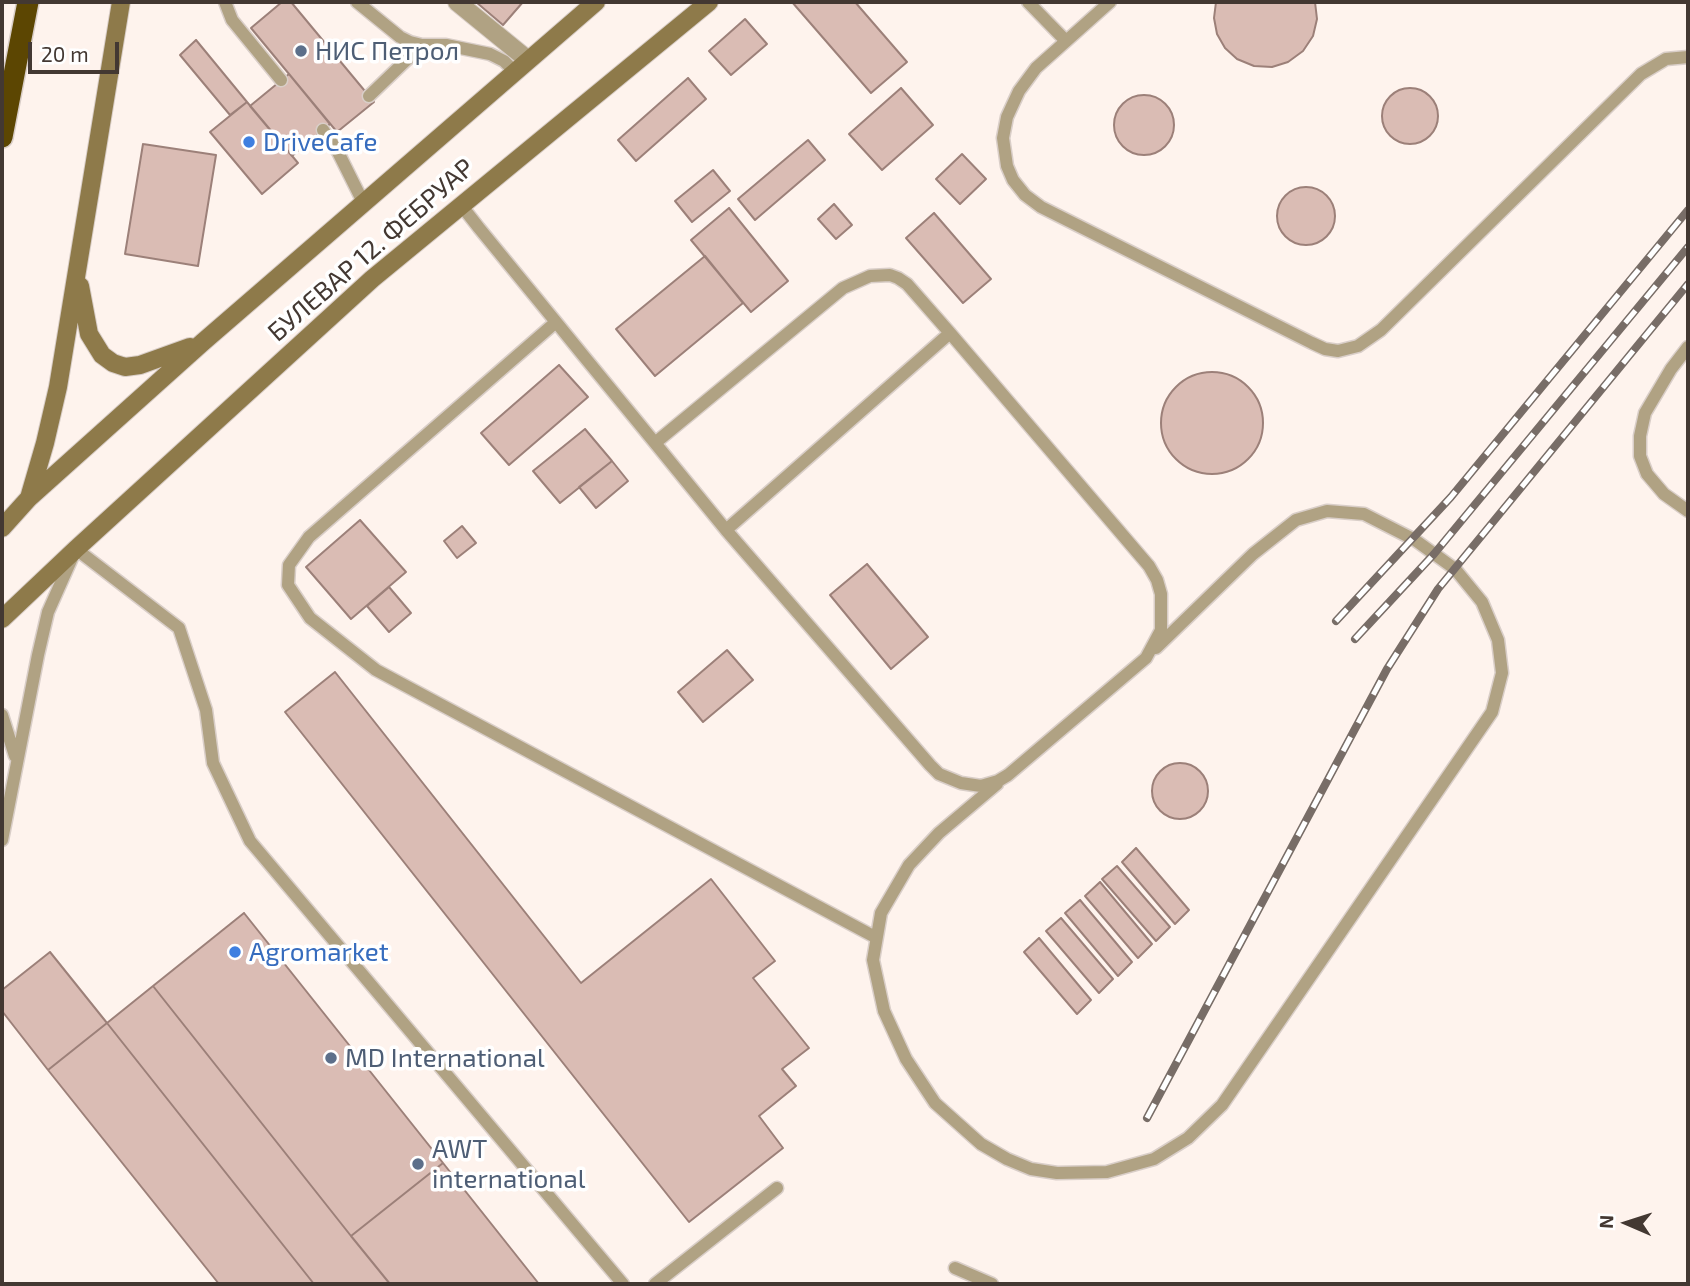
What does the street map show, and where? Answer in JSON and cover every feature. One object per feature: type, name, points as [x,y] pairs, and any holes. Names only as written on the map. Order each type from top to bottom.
[{"type":"highway","points":[[2,137],[28,2]]},
{"type":"main road","points":[[29,498],[58,387],[121,2]]},
{"type":"main road","name":"БУЛЕВАР 12. ФЕБРУАР","points":[[2,528],[29,498],[202,342],[596,2]]},
{"type":"main road","name":"БУЛЕВАР 12. ФЕБРУАР","points":[[2,619],[372,279],[709,2]]},
{"type":"main road","points":[[77,261],[83,315],[89,334],[102,355],[113,363],[125,367],[140,365],[202,342]]},
{"type":"street","points":[[457,2],[521,66]]},
{"type":"lane","points":[[225,2],[232,20],[281,80]]},
{"type":"lane","points":[[357,2],[400,37],[422,45],[446,45],[490,54],[521,66]]},
{"type":"lane","points":[[1028,2],[1066,41]]},
{"type":"lane","points":[[1110,2],[1027,80],[1015,98],[1007,117],[1003,138],[1004,152],[1013,180],[1025,195],[1041,207],[1300,337],[1325,349],[1338,351],[1358,346],[1381,330],[1641,74],[1666,59],[1688,57]]},
{"type":"lane","points":[[369,96],[422,45]]},
{"type":"lane","points":[[328,131],[363,202]]},
{"type":"lane","points":[[461,205],[726,530],[930,765],[950,780],[972,785],[990,784],[1008,775]]},
{"type":"lane","points":[[655,443],[843,288],[863,277],[881,275],[898,278],[907,284],[950,333],[1149,566],[1161,594],[1162,621],[1157,640],[1146,658]]},
{"type":"lane","points":[[556,322],[309,537],[289,565],[288,585],[310,618],[376,670],[876,937]]},
{"type":"lane","points":[[726,530],[950,333]]},
{"type":"lane","points":[[1688,346],[1645,413],[1640,436],[1640,456],[1647,474],[1664,494],[1688,511]]},
{"type":"lane","points":[[1327,511],[1364,514],[1415,540],[1455,569],[1482,601],[1498,640],[1502,673],[1492,712],[1222,1105],[1188,1138],[1154,1159],[1107,1172],[1057,1173],[1031,1169],[981,1144],[935,1103],[906,1059],[880,998],[873,960],[876,937],[881,913],[909,865],[939,833],[1146,658],[1253,554],[1296,520],[1327,511]]},
{"type":"lane","points":[[2,840],[48,612],[76,549],[180,628],[206,710],[212,763],[250,841],[623,1284]]},
{"type":"lane","points":[[2,715],[17,760]]},
{"type":"lane","points":[[655,1284],[776,1188]]},
{"type":"lane","points":[[955,1268],[992,1284]]},
{"type":"building","name":"НИС Петрол","points":[[282,2],[291,2],[374,102],[337,132],[251,28]]},
{"type":"building","points":[[476,2],[523,2],[503,25]]},
{"type":"building","points":[[792,2],[855,2],[907,62],[871,93]]},
{"type":"building","points":[[1216,2],[1315,2],[1317,19],[1313,36],[1303,51],[1288,62],[1272,67],[1254,66],[1237,59],[1225,48],[1217,34],[1214,18]]},
{"type":"building","points":[[745,19],[767,44],[731,75],[709,51]]},
{"type":"building","points":[[196,40],[247,102],[230,115],[180,55]]},
{"type":"building","points":[[289,74],[330,124],[292,156],[250,106]]},
{"type":"building","points":[[688,78],[706,99],[636,161],[618,140]]},
{"type":"building","points":[[901,88],[933,125],[882,170],[849,134]]},
{"type":"building","points":[[1405,88],[1415,88],[1430,96],[1436,105],[1436,127],[1430,136],[1415,144],[1405,144],[1387,132],[1382,121],[1382,111],[1394,93]]},
{"type":"building","points":[[1144,95],[1165,104],[1174,125],[1165,146],[1144,155],[1123,146],[1114,125],[1123,104]]},
{"type":"building","points":[[247,102],[298,163],[262,194],[210,132]]},
{"type":"building","points":[[808,140],[825,160],[755,220],[738,199]]},
{"type":"building","points":[[143,144],[216,155],[198,266],[125,254]]},
{"type":"building","points":[[962,154],[986,179],[960,204],[936,179]]},
{"type":"building","points":[[713,170],[730,191],[692,222],[675,201]]},
{"type":"building","points":[[1306,187],[1317,189],[1330,200],[1335,216],[1333,227],[1322,240],[1306,245],[1295,243],[1282,232],[1277,216],[1279,205],[1290,192]]},
{"type":"building","points":[[834,204],[852,225],[836,239],[818,219]]},
{"type":"building","points":[[729,208],[788,281],[751,312],[691,240]]},
{"type":"building","points":[[934,213],[991,279],[963,303],[906,238]]},
{"type":"building","points":[[705,256],[743,303],[655,376],[616,329]]},
{"type":"building","points":[[559,365],[588,397],[509,465],[481,433]]},
{"type":"building","points":[[1212,372],[1232,376],[1248,387],[1259,403],[1263,423],[1259,443],[1248,459],[1232,470],[1212,474],[1192,470],[1176,459],[1165,443],[1161,423],[1165,403],[1176,387],[1192,376]]},
{"type":"building","points":[[585,429],[612,461],[560,503],[533,471]]},
{"type":"building","points":[[612,461],[628,481],[596,508],[579,487]]},
{"type":"building","points":[[360,520],[406,572],[351,619],[306,567]]},
{"type":"building","points":[[462,526],[476,543],[457,558],[444,541]]},
{"type":"building","points":[[867,564],[928,637],[891,669],[830,595]]},
{"type":"building","points":[[389,587],[411,613],[389,632],[367,606]]},
{"type":"building","points":[[727,650],[753,680],[703,722],[678,692]]},
{"type":"building","points":[[335,672],[581,983],[711,879],[775,961],[753,978],[809,1048],[782,1069],[796,1086],[759,1116],[783,1148],[689,1222],[285,712]]},
{"type":"building","points":[[1174,763],[1186,763],[1196,767],[1204,775],[1208,791],[1204,807],[1196,815],[1186,819],[1174,819],[1164,815],[1156,807],[1152,797],[1152,785],[1156,775],[1164,767]]},
{"type":"building","points":[[1136,848],[1189,910],[1175,924],[1122,862]]},
{"type":"building","points":[[1117,866],[1170,927],[1156,941],[1102,879]]},
{"type":"building","points":[[1100,882],[1152,944],[1138,958],[1085,896]]},
{"type":"building","points":[[1080,900],[1132,962],[1118,976],[1065,913]]},
{"type":"building","points":[[244,913],[443,1163],[351,1236],[153,986]]},
{"type":"building","points":[[1061,918],[1113,979],[1099,993],[1046,931]]},
{"type":"building","points":[[1039,938],[1091,1000],[1077,1014],[1024,952]]},
{"type":"building","points":[[50,952],[107,1023],[48,1070],[2,1011],[2,990]]},
{"type":"building","points":[[153,986],[390,1284],[314,1284],[107,1023]]},
{"type":"building","points":[[107,1023],[314,1284],[219,1284],[48,1070]]},
{"type":"building","points":[[443,1163],[539,1284],[390,1284],[351,1236]]},
{"type":"railway","points":[[1336,621],[1451,497],[1688,210]]},
{"type":"railway","points":[[1355,639],[1434,554],[1688,247]]},
{"type":"railway","points":[[1147,1118],[1387,669],[1438,589],[1688,284]]},
{"type":"place","name":"НИС Петрол","points":[[301,51]]},
{"type":"place","name":"DriveCafe","points":[[249,142]]},
{"type":"place","name":"Agromarket","points":[[235,952]]},
{"type":"place","name":"MD International","points":[[331,1058]]},
{"type":"place","name":"AWT international","points":[[418,1164]]}]
